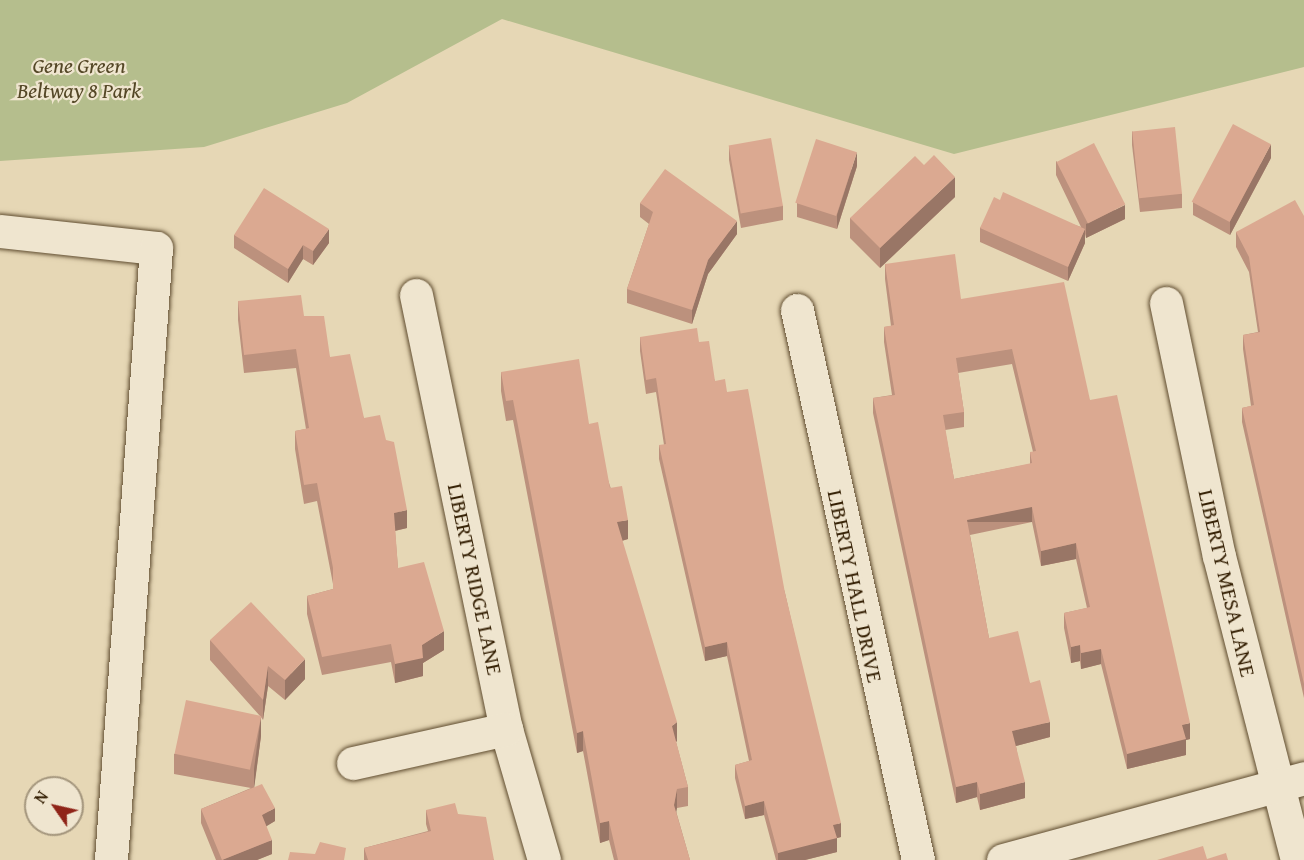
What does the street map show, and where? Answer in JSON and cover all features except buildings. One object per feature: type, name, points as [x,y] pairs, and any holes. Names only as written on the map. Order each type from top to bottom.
[{"type":"street","points":[[0,231],[156,248],[111,860]]},
{"type":"street","name":"LIBERTY RIDGE LANE","points":[[416,295],[506,729],[544,860]]},
{"type":"street","name":"LIBERTY MESA LANE","points":[[1166,303],[1289,782],[1297,860]]},
{"type":"street","name":"LIBERTY HALL DRIVE","points":[[797,310],[918,860]]},
{"type":"street","points":[[353,763],[506,729]]},
{"type":"street","points":[[1003,860],[1289,782]]},
{"type":"green space","name":"Gene Green Beltway 8 Park","points":[[0,0],[1304,0],[1304,67],[954,154],[502,19],[347,103],[204,147],[0,161]]}]
